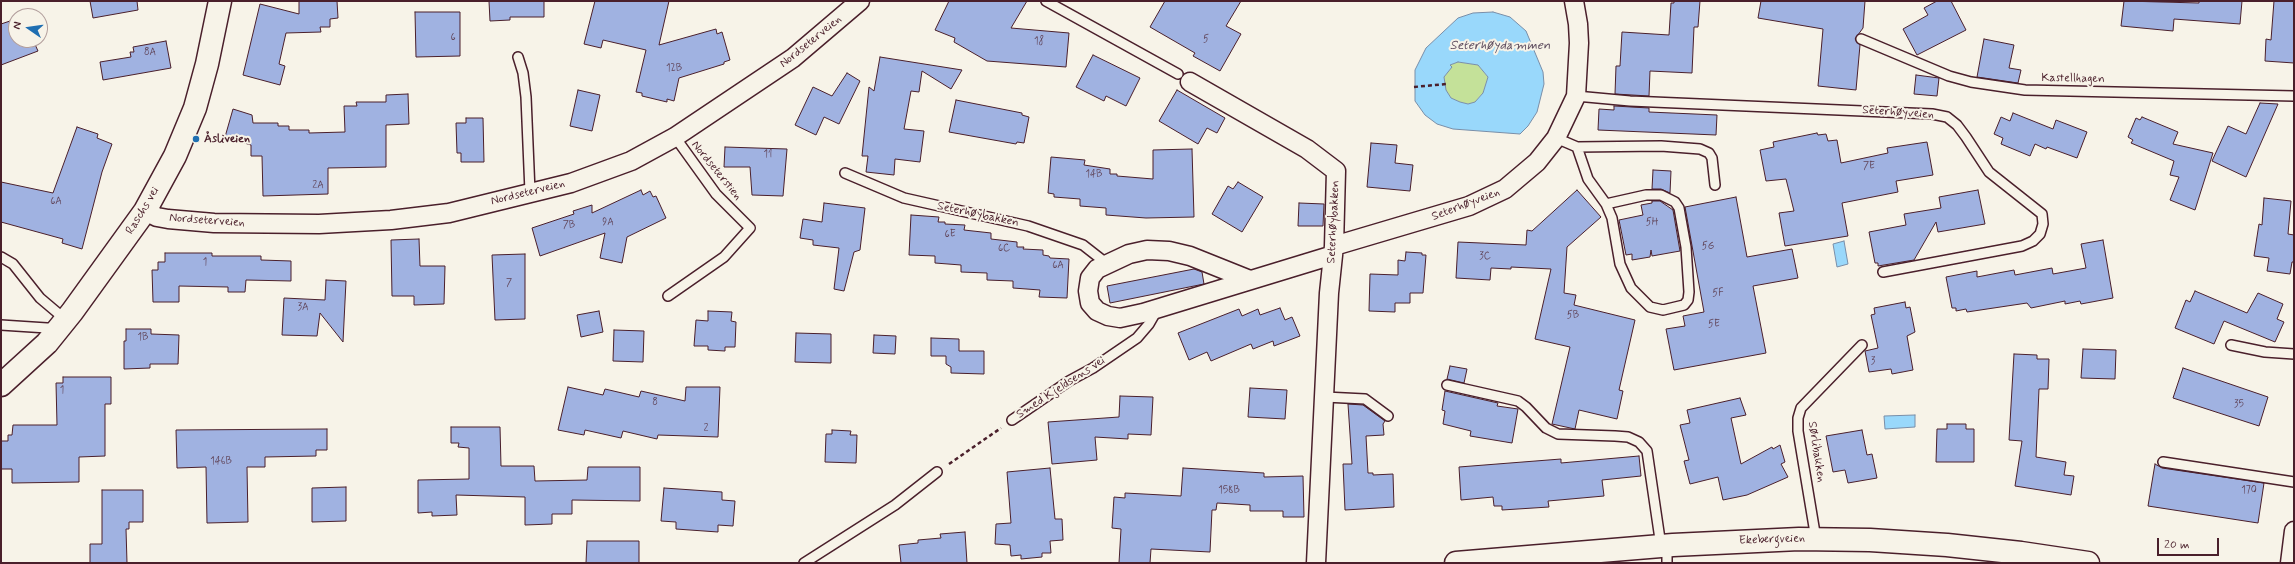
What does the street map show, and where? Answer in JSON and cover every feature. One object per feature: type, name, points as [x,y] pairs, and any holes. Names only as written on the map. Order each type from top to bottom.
[{"type":"main road","name":"Raschs vei","points":[[1,385],[62,325],[100,276],[145,211],[175,156],[195,108],[207,64],[220,1]]},
{"type":"main road","name":"Ekebergveien","points":[[1456,563],[1552,559],[1665,551],[1731,541],[1816,539],[1947,544],[2021,552],[2088,563]]},
{"type":"street","name":"Nordseterveien","points":[[145,211],[157,217],[214,224],[319,224],[391,220],[449,213],[571,183],[631,162],[675,137],[793,58],[860,1]]},
{"type":"street","name":"Seterhøyveien","points":[[1334,251],[1505,194],[1556,138],[1576,96],[1579,43],[1578,2]]},
{"type":"street","name":"Seterhøybakken","points":[[1184,78],[1307,149],[1336,171],[1334,251],[1329,293],[1316,563]]},
{"type":"street","points":[[1250,280],[1205,261],[1169,251],[1146,250],[1129,254],[1097,269],[1090,278],[1088,287],[1090,303],[1097,311],[1108,316],[1120,318],[1250,280],[1334,251]]},
{"type":"street","points":[[2290,563],[2294,531]]},
{"type":"lane","name":"Seterhøybakken","points":[[1046,1],[1184,78]]},
{"type":"lane","name":"Kastellhagen","points":[[1861,38],[1949,76],[1971,82],[2025,90],[2294,96]]},
{"type":"lane","points":[[518,57],[523,73],[526,97],[530,192]]},
{"type":"lane","name":"Seterhøyveien","points":[[1576,96],[1630,101],[1932,114],[1946,117],[1957,125],[1966,136],[1990,172],[2042,214],[2043,224],[2040,234],[2033,241],[2022,246],[1883,272]]},
{"type":"lane","name":"Nordseterstien","points":[[668,296],[724,257],[750,228],[716,194],[675,137]]},
{"type":"lane","points":[[1556,138],[1578,148],[1660,146],[1700,149],[1709,152],[1712,158],[1715,185]]},
{"type":"lane","points":[[1578,148],[1588,179],[1606,204],[1612,218],[1620,264],[1631,288],[1650,307],[1662,310],[1684,305],[1688,300],[1689,292],[1686,247],[1679,208],[1675,202],[1668,197],[1654,195],[1635,197],[1606,204]]},
{"type":"lane","name":"Seterhøybakken","points":[[845,174],[904,198],[1028,226],[1083,245],[1106,264]]},
{"type":"lane","points":[[1,257],[12,264],[62,325],[48,328],[1,325]]},
{"type":"lane","name":"Smed Kjeldsens vei","points":[[1012,420],[1069,381],[1093,368],[1136,338],[1149,324],[1158,308]]},
{"type":"lane","name":"Sørlibakken","points":[[1816,539],[1798,431],[1798,418],[1801,408],[1862,345]]},
{"type":"lane","points":[[2231,345],[2265,352],[2294,354]]},
{"type":"lane","points":[[1447,385],[1518,401],[1526,407],[1546,428],[1558,434],[1628,437],[1639,442],[1647,451],[1665,551]]},
{"type":"lane","points":[[1325,397],[1365,399],[1388,416]]},
{"type":"lane","points":[[2163,462],[2294,482]]},
{"type":"lane","points":[[804,563],[895,504],[937,472]]},
{"type":"path","points":[[1414,87],[1446,84]]},
{"type":"path","name":"Smed Kjeldsens vei","points":[[937,472],[1012,420]]},
{"type":"green space","points":[[1458,62],[1478,65],[1488,77],[1483,93],[1475,102],[1468,104],[1460,102],[1451,98],[1446,90],[1444,77],[1451,68],[1450,65]]},
{"type":"water","name":"Seterhøydammen","points":[[1493,12],[1510,17],[1526,31],[1543,72],[1544,84],[1537,112],[1528,126],[1520,134],[1453,129],[1437,124],[1425,115],[1415,101],[1415,70],[1426,48],[1458,18],[1473,13]],"holes":[[[1458,62],[1478,65],[1488,77],[1483,93],[1475,102],[1468,104],[1451,98],[1446,90],[1444,77],[1452,67],[1450,65]]]},
{"type":"water","points":[[1844,241],[1848,264],[1837,267],[1833,244]]},
{"type":"water","points":[[1915,415],[1915,427],[1885,429],[1884,416]]},
{"type":"building","points":[[90,1],[137,1],[138,10],[93,18]]},
{"type":"building","points":[[299,1],[337,1],[338,18],[330,19],[330,27],[320,27],[321,32],[286,33],[279,64],[285,66],[280,85],[243,75],[260,4],[299,14]]},
{"type":"building","points":[[489,1],[544,1],[544,17],[510,17],[510,20],[490,21]]},
{"type":"building","points":[[595,1],[669,1],[659,45],[716,29],[717,34],[722,32],[730,60],[724,62],[724,64],[679,78],[674,101],[667,99],[667,102],[642,96],[642,93],[636,92],[646,50],[603,40],[601,48],[584,44]]},
{"type":"building","points":[[949,1],[1027,1],[1011,28],[1069,33],[1066,67],[987,61],[954,42],[955,38],[935,30]]},
{"type":"building","points":[[1165,1],[1241,1],[1226,26],[1241,34],[1220,71],[1193,56],[1195,53],[1150,27]]},
{"type":"building","points":[[1674,1],[1700,1],[1698,27],[1694,27],[1692,73],[1650,71],[1649,96],[1615,94],[1616,66],[1620,66],[1622,32],[1669,35],[1671,3],[1674,3]]},
{"type":"building","points":[[1761,1],[1865,1],[1863,28],[1855,39],[1860,45],[1856,90],[1818,86],[1823,29],[1758,18]]},
{"type":"building","points":[[1937,1],[1951,1],[1966,30],[1917,55],[1903,29],[1928,15],[1924,8]]},
{"type":"building","points":[[2124,1],[2199,3],[2199,1],[2242,1],[2240,24],[2174,19],[2173,31],[2121,26]]},
{"type":"building","points":[[2274,1],[2294,1],[2294,63],[2265,61],[2266,39],[2271,40]]},
{"type":"building","points":[[415,12],[460,12],[460,56],[416,57]]},
{"type":"building","points":[[8,22],[8,48],[37,48],[38,51],[1,65],[1,24]]},
{"type":"building","points":[[1984,39],[2014,45],[2009,68],[2021,70],[2018,83],[1977,77]]},
{"type":"building","points":[[166,41],[171,68],[103,80],[100,62],[131,57],[130,52],[134,52],[133,47]]},
{"type":"building","points":[[1093,55],[1140,78],[1126,106],[1106,96],[1104,101],[1076,87]]},
{"type":"building","points":[[880,57],[962,70],[951,89],[922,71],[919,92],[911,91],[904,129],[924,131],[920,162],[895,159],[894,175],[866,172],[868,156],[862,156],[869,87],[874,91]]},
{"type":"building","points":[[847,73],[860,81],[839,124],[824,117],[816,135],[795,125],[813,87],[832,96]]},
{"type":"building","points":[[1916,75],[1939,78],[1937,96],[1914,94]]},
{"type":"building","points":[[578,90],[600,95],[592,131],[570,126]]},
{"type":"building","points":[[1177,90],[1225,118],[1217,133],[1207,128],[1198,144],[1159,121]]},
{"type":"building","points":[[408,94],[409,124],[386,125],[386,167],[328,168],[328,194],[263,196],[262,156],[251,156],[251,145],[225,137],[233,109],[252,115],[253,123],[278,123],[278,126],[289,126],[289,130],[309,130],[309,133],[345,132],[344,106],[357,106],[356,102],[386,102],[386,95]]},
{"type":"building","points":[[956,100],[1022,113],[1022,115],[1029,117],[1024,143],[1017,142],[1016,144],[949,132]]},
{"type":"building","points":[[2260,103],[2278,104],[2246,177],[2212,161],[2228,126],[2246,134]]},
{"type":"building","points":[[1614,106],[1649,108],[1649,112],[1717,115],[1716,135],[1598,130],[1599,109],[1614,110]]},
{"type":"building","points":[[2013,113],[2053,129],[2056,120],[2087,132],[2077,158],[2047,147],[2046,149],[2035,144],[2030,156],[2001,144],[2003,138],[1994,134],[2001,117],[2010,121]]},
{"type":"building","points":[[2142,117],[2178,132],[2173,144],[2213,153],[2195,210],[2170,200],[2179,177],[2170,175],[2174,161],[2131,143],[2133,140],[2128,137],[2136,118],[2140,120]]},
{"type":"building","points":[[466,118],[483,118],[484,162],[461,162],[461,153],[457,153],[456,123],[466,123]]},
{"type":"building","points":[[77,127],[98,134],[97,138],[112,144],[102,172],[82,249],[62,243],[63,239],[1,222],[1,182],[53,193]]},
{"type":"building","points":[[1817,133],[1818,135],[1826,134],[1828,141],[1837,140],[1841,163],[1888,153],[1887,148],[1927,142],[1933,175],[1896,181],[1898,192],[1842,203],[1848,236],[1785,246],[1779,213],[1794,211],[1786,179],[1766,181],[1760,150],[1774,147],[1773,142]]},
{"type":"building","points":[[1371,143],[1397,145],[1395,163],[1413,165],[1410,191],[1367,187]]},
{"type":"building","points":[[725,147],[787,149],[783,196],[752,195],[750,167],[724,167]]},
{"type":"building","points":[[1192,149],[1194,217],[1146,218],[1106,215],[1106,208],[1080,206],[1080,199],[1054,197],[1054,194],[1048,193],[1051,157],[1085,160],[1084,165],[1110,169],[1110,174],[1117,174],[1117,176],[1153,179],[1153,150]]},
{"type":"building","points":[[1653,170],[1671,171],[1670,193],[1661,189],[1652,189]]},
{"type":"building","points":[[1238,182],[1263,197],[1242,232],[1212,214],[1228,186],[1233,189]]},
{"type":"building","points":[[641,190],[643,195],[650,191],[653,197],[656,196],[666,218],[627,237],[622,263],[600,258],[605,233],[540,256],[532,228],[574,214],[573,211],[592,205],[592,213]]},
{"type":"building","points":[[1577,190],[1601,217],[1567,247],[1564,293],[1576,295],[1574,305],[1635,320],[1619,390],[1623,391],[1617,419],[1579,410],[1575,429],[1552,424],[1570,347],[1535,339],[1551,269],[1511,267],[1511,269],[1491,268],[1490,280],[1456,278],[1458,242],[1526,245],[1527,230],[1532,231]]},
{"type":"building","points":[[1978,190],[1985,224],[1938,232],[1936,222],[1914,260],[1878,266],[1878,263],[1875,263],[1869,232],[1906,225],[1904,214],[1941,208],[1939,197]]},
{"type":"building","points":[[1736,197],[1747,257],[1792,249],[1798,278],[1753,286],[1766,353],[1674,370],[1666,329],[1685,326],[1683,316],[1704,312],[1685,207]]},
{"type":"building","points":[[2264,198],[2291,201],[2288,234],[2294,235],[2294,262],[2292,262],[2290,274],[2267,271],[2269,258],[2254,256],[2259,224],[2262,225]]},
{"type":"building","points":[[1652,201],[1660,201],[1673,210],[1680,251],[1652,256],[1651,250],[1650,257],[1632,260],[1632,254],[1626,255],[1619,220],[1643,215],[1641,205],[1652,203]]},
{"type":"building","points":[[824,203],[865,208],[860,250],[854,252],[844,291],[834,289],[839,248],[813,245],[813,240],[800,238],[803,219],[822,222]]},
{"type":"building","points":[[1299,203],[1324,204],[1323,226],[1298,226]]},
{"type":"building","points":[[911,215],[939,217],[938,222],[945,222],[945,224],[965,225],[964,230],[991,233],[991,239],[1017,242],[1017,247],[1024,247],[1023,249],[1043,250],[1043,255],[1049,256],[1050,258],[1069,259],[1067,298],[1039,297],[1040,290],[1013,288],[1013,281],[987,280],[987,273],[961,272],[961,265],[935,263],[935,256],[909,255]]},
{"type":"building","points":[[419,239],[420,266],[445,266],[444,304],[414,305],[414,296],[392,296],[391,240]]},
{"type":"building","points":[[2103,240],[2113,298],[2081,304],[2080,301],[2065,304],[2065,301],[2031,308],[2027,303],[1967,312],[1966,309],[1956,311],[1956,308],[1952,308],[1946,277],[1977,271],[1977,277],[2014,270],[2015,275],[2052,268],[2053,274],[2086,268],[2081,244]]},
{"type":"building","points":[[1406,252],[1422,253],[1422,255],[1426,255],[1423,293],[1410,293],[1410,303],[1395,303],[1395,312],[1369,311],[1370,274],[1398,275],[1398,260],[1405,261]]},
{"type":"building","points":[[165,253],[212,253],[212,256],[261,256],[261,260],[291,261],[291,281],[246,280],[245,292],[228,292],[228,287],[179,286],[179,302],[153,302],[152,270],[158,270],[158,262],[165,262]]},
{"type":"building","points":[[525,254],[525,319],[495,320],[492,255]]},
{"type":"building","points":[[1194,269],[1202,272],[1204,284],[1110,303],[1107,286]]},
{"type":"building","points":[[326,280],[346,281],[343,342],[320,313],[317,336],[282,335],[284,298],[325,300]]},
{"type":"building","points":[[2195,291],[2247,313],[2258,293],[2283,304],[2277,319],[2284,322],[2275,342],[2224,321],[2214,344],[2175,328],[2186,300],[2190,302]]},
{"type":"building","points":[[1905,302],[1906,308],[1910,307],[1915,332],[1907,336],[1913,370],[1892,374],[1891,369],[1869,372],[1865,351],[1878,348],[1871,315],[1875,314],[1874,308]]},
{"type":"building","points":[[1280,308],[1285,320],[1292,317],[1300,336],[1274,346],[1273,341],[1253,349],[1251,344],[1211,361],[1207,352],[1189,360],[1178,333],[1239,309],[1242,316],[1258,309],[1260,315]]},
{"type":"building","points":[[599,311],[603,332],[581,337],[577,315]]},
{"type":"building","points":[[708,311],[732,312],[731,321],[736,322],[735,347],[725,347],[725,351],[708,350],[708,346],[694,346],[696,320],[708,321]]},
{"type":"building","points":[[126,329],[151,329],[151,334],[179,335],[178,364],[150,364],[150,368],[124,369],[124,341],[126,341]]},
{"type":"building","points":[[614,330],[644,331],[643,362],[613,361]]},
{"type":"building","points":[[796,333],[831,334],[831,363],[795,362]]},
{"type":"building","points":[[874,335],[896,336],[895,354],[873,353]]},
{"type":"building","points":[[931,338],[959,339],[959,351],[984,351],[984,374],[951,373],[951,367],[946,364],[946,356],[931,356]]},
{"type":"building","points":[[2083,349],[2116,350],[2115,379],[2081,378]]},
{"type":"building","points":[[2014,354],[2037,355],[2037,359],[2049,359],[2048,389],[2039,389],[2036,457],[2066,462],[2064,475],[2074,476],[2071,495],[2015,486],[2022,441],[2009,440]]},
{"type":"building","points":[[1450,366],[1467,369],[1464,383],[1447,379]]},
{"type":"building","points":[[2183,368],[2268,397],[2259,426],[2173,398]]},
{"type":"building","points":[[63,377],[111,377],[111,404],[105,404],[105,456],[79,457],[79,482],[12,483],[12,469],[1,469],[1,441],[8,441],[8,435],[12,435],[13,425],[57,425],[56,383],[63,383]]},
{"type":"building","points":[[568,387],[603,395],[605,389],[639,397],[641,391],[685,401],[686,387],[720,387],[718,437],[658,435],[657,439],[623,431],[621,438],[585,430],[584,435],[558,430]]},
{"type":"building","points":[[1250,388],[1287,390],[1285,419],[1248,417]]},
{"type":"building","points":[[1445,391],[1498,403],[1497,406],[1518,409],[1512,443],[1470,436],[1471,431],[1443,424],[1445,411],[1442,410]]},
{"type":"building","points":[[1120,396],[1153,397],[1151,435],[1128,434],[1128,439],[1095,437],[1097,460],[1052,464],[1048,422],[1119,417]]},
{"type":"building","points":[[1740,398],[1746,415],[1731,418],[1741,464],[1772,447],[1773,449],[1780,445],[1785,462],[1781,464],[1788,477],[1747,495],[1723,500],[1718,477],[1690,484],[1684,461],[1689,460],[1680,425],[1690,423],[1687,410]]},
{"type":"building","points":[[1348,404],[1363,405],[1385,421],[1383,424],[1384,435],[1366,436],[1368,473],[1373,473],[1373,475],[1393,474],[1394,507],[1345,510],[1343,464],[1352,464]]},
{"type":"building","points":[[1947,424],[1966,424],[1966,429],[1974,429],[1974,462],[1936,462],[1937,429],[1947,429]]},
{"type":"building","points":[[451,427],[500,427],[501,466],[534,466],[535,481],[587,480],[588,467],[640,467],[640,501],[572,500],[572,514],[552,514],[552,524],[525,525],[525,497],[456,495],[457,515],[432,516],[432,512],[418,513],[418,480],[469,479],[469,448],[458,447],[459,443],[451,443]]},
{"type":"building","points":[[327,429],[327,450],[316,450],[316,456],[265,457],[265,467],[247,467],[248,522],[207,523],[206,467],[177,468],[176,430]]},
{"type":"building","points":[[832,430],[851,431],[850,435],[857,435],[856,463],[825,462],[826,434],[832,434]]},
{"type":"building","points":[[1862,430],[1867,455],[1872,454],[1877,478],[1848,483],[1845,470],[1833,472],[1826,436]]},
{"type":"building","points":[[1639,456],[1641,476],[1602,480],[1604,496],[1548,501],[1549,507],[1502,510],[1502,506],[1494,506],[1493,497],[1461,500],[1459,467],[1561,459],[1561,463]]},
{"type":"building","points":[[2155,464],[2162,468],[2264,483],[2258,523],[2148,506]]},
{"type":"building","points":[[1050,468],[1055,519],[1062,519],[1063,540],[1050,541],[1051,553],[1042,553],[1042,557],[1021,559],[1021,555],[1011,556],[1010,545],[995,544],[996,524],[1011,523],[1007,472]]},
{"type":"building","points":[[1183,468],[1264,473],[1264,477],[1303,476],[1304,517],[1283,517],[1283,511],[1250,511],[1250,505],[1217,503],[1216,510],[1212,510],[1210,552],[1151,549],[1150,563],[1119,563],[1121,529],[1112,528],[1114,497],[1125,498],[1125,493],[1181,496]]},
{"type":"building","points":[[346,487],[346,521],[312,522],[312,488]]},
{"type":"building","points":[[664,488],[722,492],[722,500],[735,501],[733,526],[718,525],[718,532],[676,529],[676,522],[661,521]]},
{"type":"building","points":[[102,490],[143,490],[143,522],[129,522],[129,529],[126,529],[127,563],[90,563],[90,544],[102,544]]},
{"type":"building","points":[[965,532],[967,563],[901,563],[899,545],[918,543],[918,540],[941,538],[940,534]]},
{"type":"building","points":[[587,541],[639,541],[639,563],[586,563]]},
{"type":"place","name":"Åsliveien","points":[[196,139]]}]
